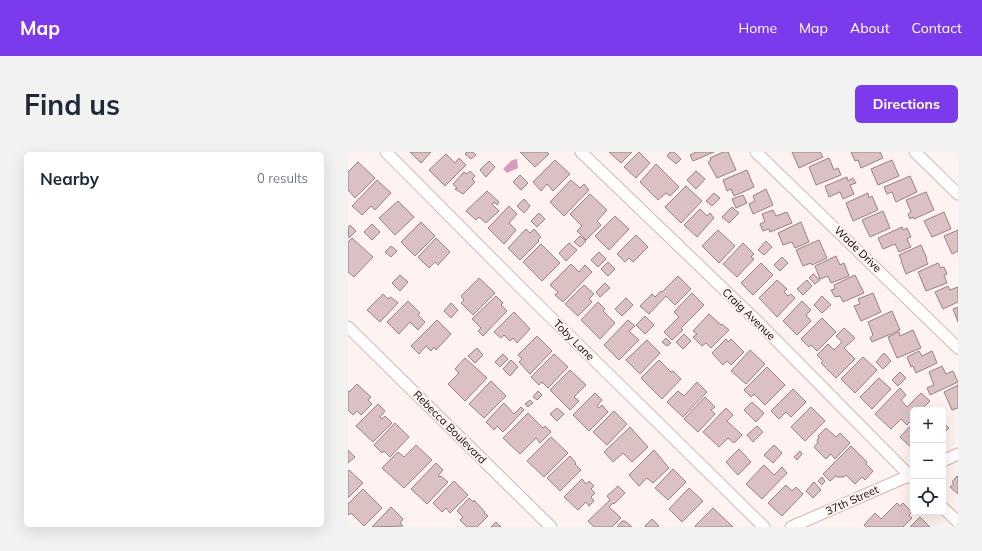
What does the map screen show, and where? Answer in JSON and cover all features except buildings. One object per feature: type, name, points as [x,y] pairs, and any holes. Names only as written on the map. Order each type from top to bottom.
[{"type":"street","name":"Toby Lane","points":[[386,152],[524,291],[764,527]]},
{"type":"street","name":"Craig Avenue","points":[[581,152],[760,324],[910,474]]},
{"type":"street","name":"Wade Drive","points":[[756,152],[958,348]]},
{"type":"street","points":[[916,152],[958,194]]},
{"type":"street","name":"Rebecca Boulevard","points":[[348,327],[551,527]]},
{"type":"street","points":[[946,460],[958,454]]},
{"type":"street","name":"37th Street","points":[[791,527],[910,477]]},
{"type":"street","points":[[946,511],[958,522]]},
{"type":"shaded area","points":[[517,159],[518,168],[507,173],[503,169],[512,160]]}]
